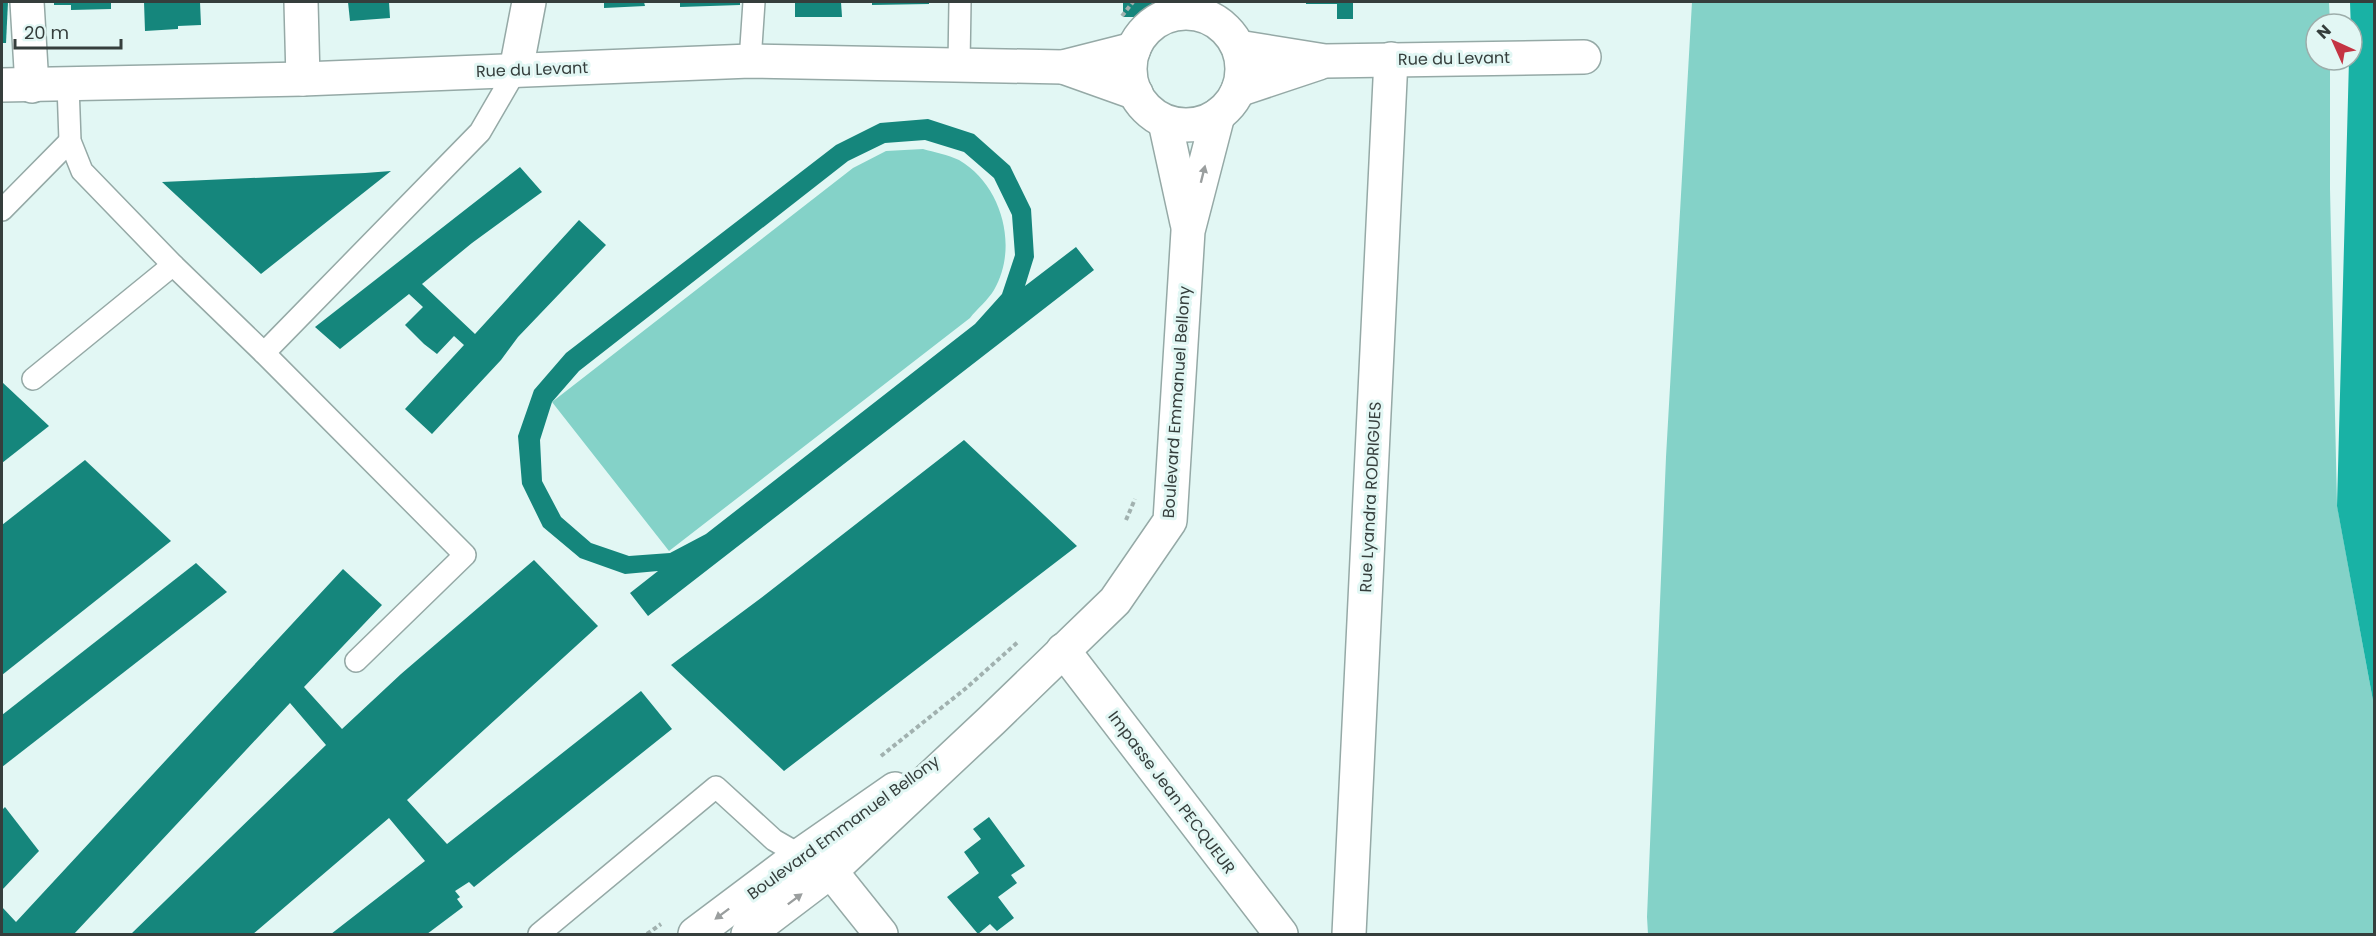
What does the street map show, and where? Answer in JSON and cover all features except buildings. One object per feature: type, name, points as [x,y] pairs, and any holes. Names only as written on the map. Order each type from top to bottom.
[{"type":"street","points":[[16,85],[27,2]]},
{"type":"street","points":[[301,2],[303,79]]},
{"type":"street","points":[[516,70],[529,2]]},
{"type":"street","points":[[1173,8],[1207,17],[1214,12],[1238,46],[1242,68],[1238,90],[1227,108],[1209,121],[1187,126],[1165,122],[1147,110],[1136,93],[1130,71],[1134,49],[1146,30],[1173,8]]},
{"type":"street","name":"Rue du Levant","points":[[1238,46],[1325,61],[1391,58],[1584,57]]},
{"type":"street","name":"Rue du Levant","points":[[16,85],[303,79],[750,62],[1063,67],[1134,49]]},
{"type":"street","name":"Rue Lyandra RODRIGUES","points":[[1349,934],[1391,58]]},
{"type":"street","name":"Rue du Levant","points":[[1238,90],[1325,61]]},
{"type":"street","name":"Rue du Levant","points":[[1063,67],[1136,93]]},
{"type":"street","name":"Boulevard Emmanuel Bellony","points":[[695,934],[814,858],[992,720],[1115,601],[1170,521],[1188,231],[1218,115]]},
{"type":"street","name":"Boulevard Emmanuel Bellony","points":[[1165,122],[1188,231]]},
{"type":"street","name":"Impasse Jean PECQUEUR","points":[[1064,650],[1281,934]]},
{"type":"street","points":[[814,858],[880,934]]},
{"type":"street","name":"Boulevard Emmanuel Bellony","points":[[748,934],[814,858]]},
{"type":"lane","points":[[750,62],[754,2]]},
{"type":"lane","points":[[959,64],[960,2]]},
{"type":"lane","points":[[264,353],[480,132],[516,70]]},
{"type":"lane","points":[[68,85],[70,141],[82,171],[172,265],[264,353],[465,555],[356,661]]},
{"type":"lane","points":[[2,210],[70,141]]},
{"type":"lane","points":[[33,379],[172,265]]},
{"type":"lane","points":[[539,934],[716,787],[774,840],[814,858]]},
{"type":"path","points":[[1122,529],[1135,496]]},
{"type":"path","points":[[874,761],[965,689],[1025,636]]},
{"type":"path","points":[[647,934],[665,921]]},
{"type":"shaded area","points":[[1692,2],[2329,2],[2329,12],[2304,12],[2304,72],[2330,72],[2330,189],[2337,505],[2374,706],[2374,934],[1648,934],[1666,457]]},
{"type":"shaded area","points":[[2350,2],[2374,2],[2374,706],[2337,506],[2349,72],[2364,72],[2364,12],[2350,12]]},
{"type":"shaded area","points":[[923,149],[959,160],[974,171],[996,201],[1002,218],[1005,255],[994,290],[970,318],[669,551],[552,402],[853,168],[886,151]]}]
